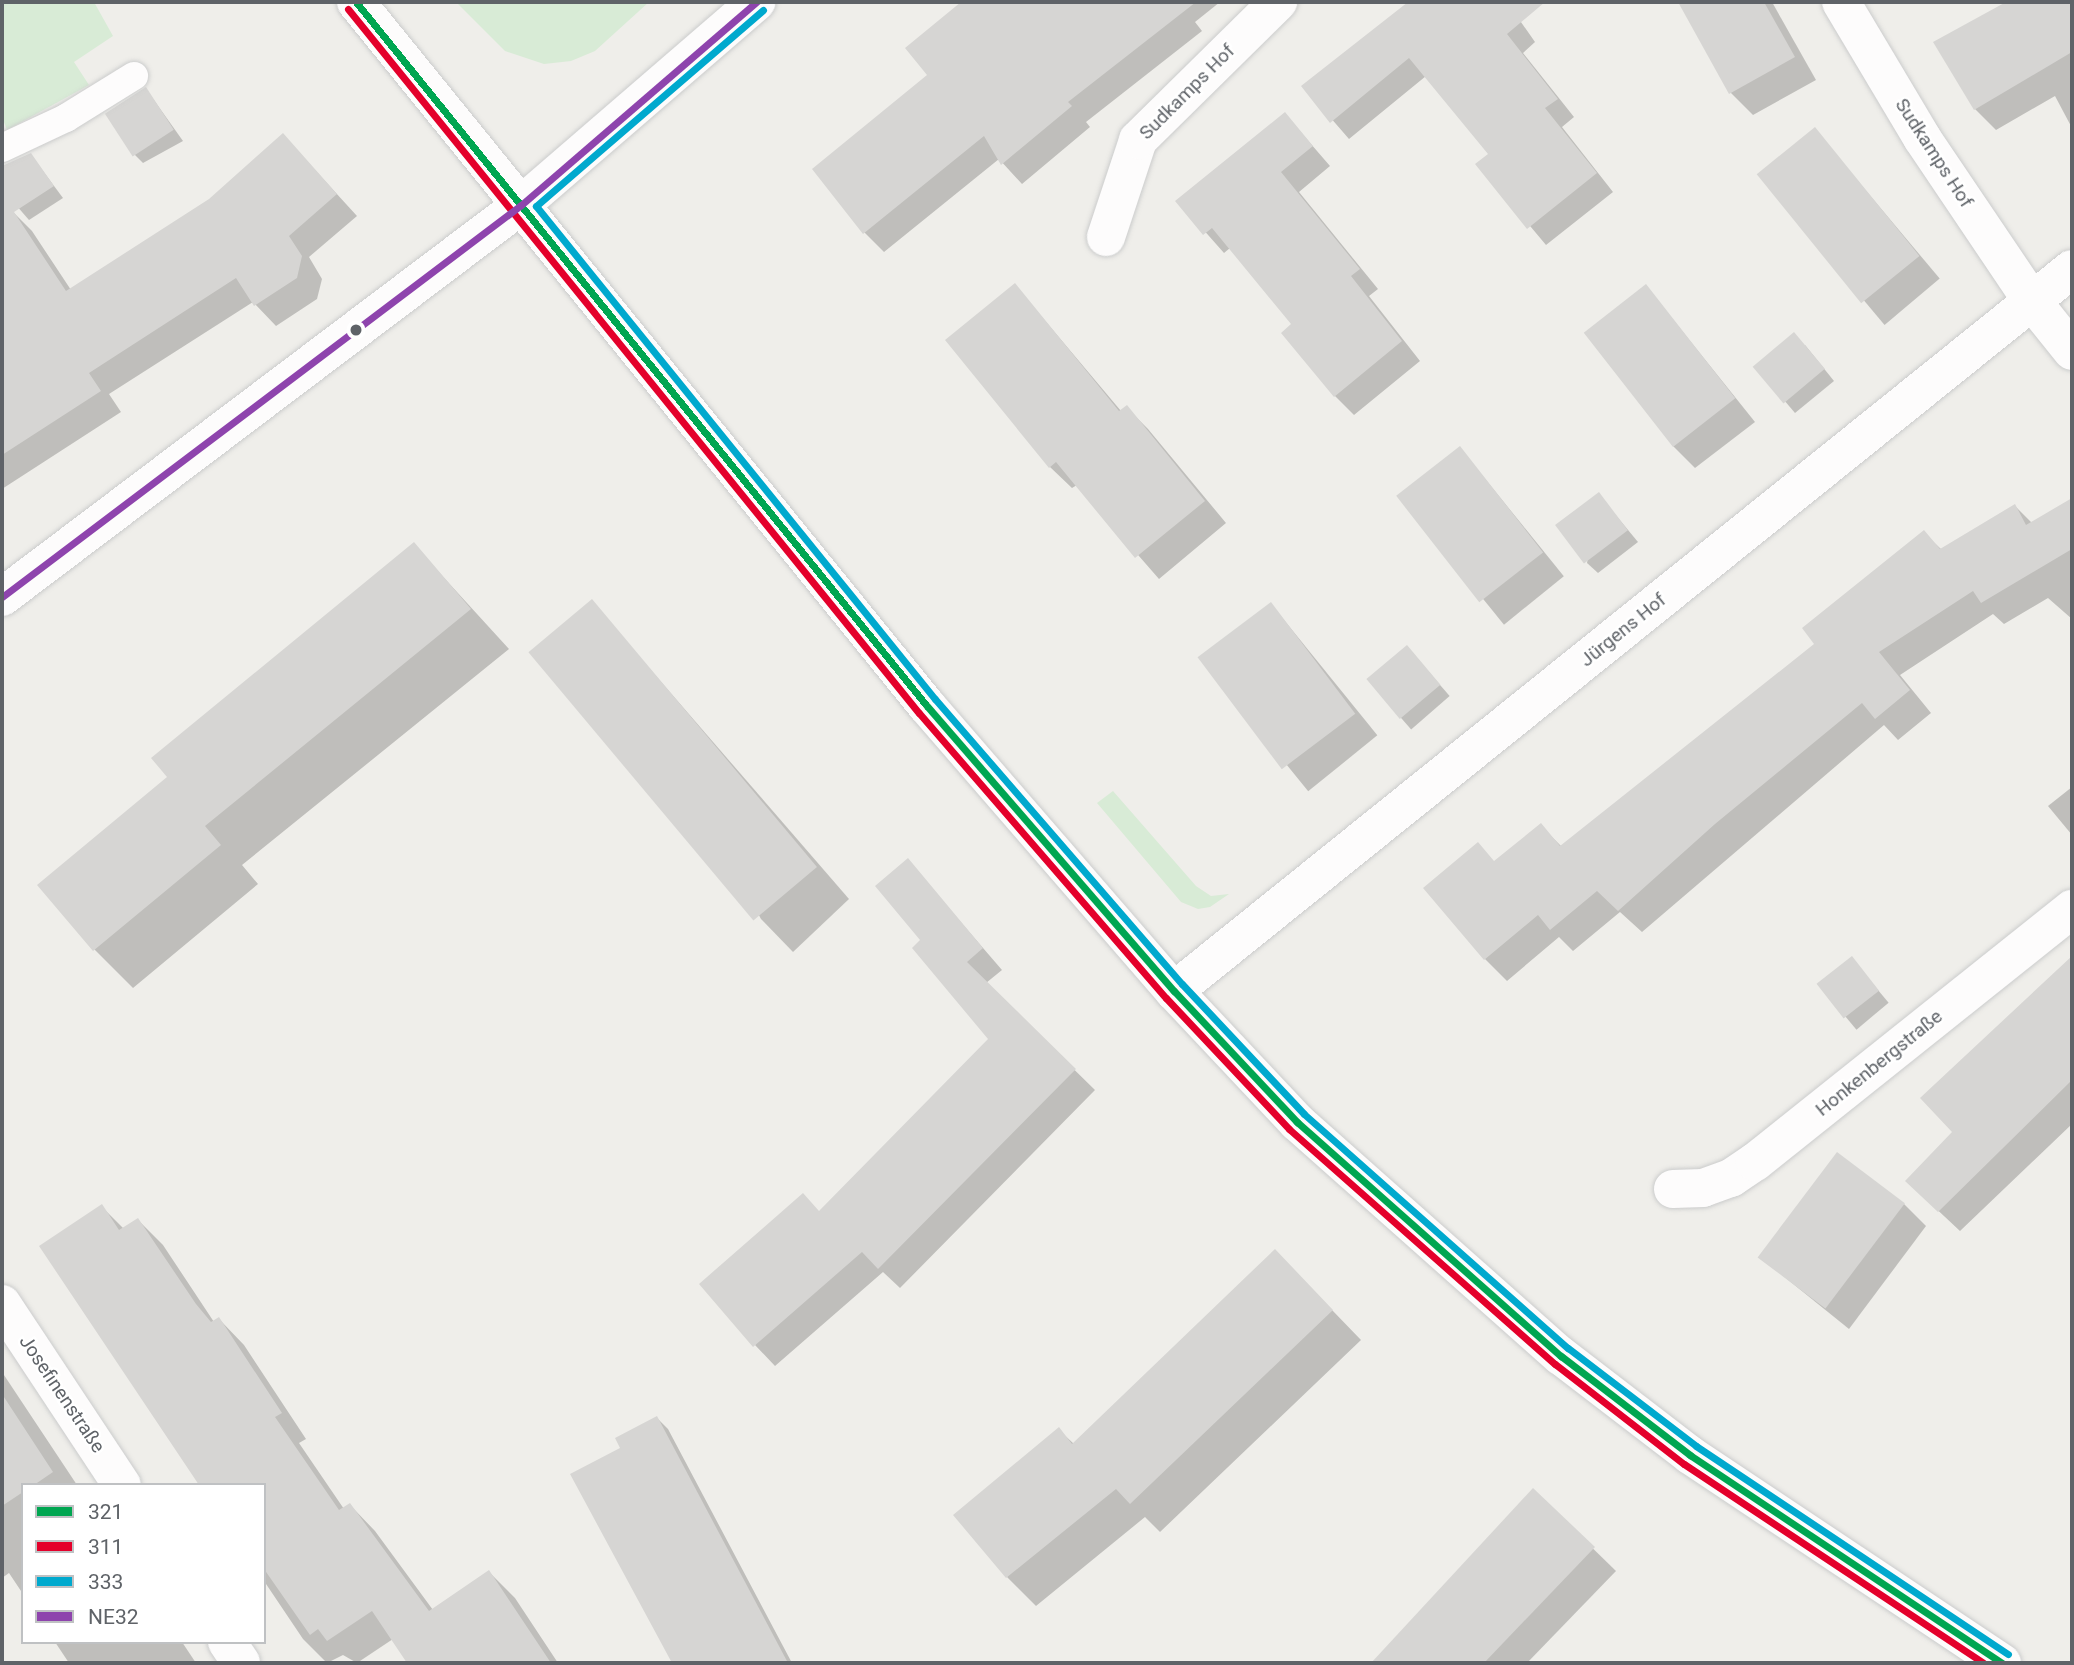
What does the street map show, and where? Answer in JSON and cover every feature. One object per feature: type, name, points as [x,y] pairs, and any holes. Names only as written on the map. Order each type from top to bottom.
[{"type":"street","points":[[356,2],[927,706],[1174,991],[1297,1122],[1562,1356],[1690,1455],[2002,1663]]},
{"type":"street","points":[[2,597],[521,205],[756,2]]},
{"type":"street","name":"Sudkamps Hof","points":[[1106,237],[1138,140],[1278,2]]},
{"type":"street","name":"Sudkamps Hof","points":[[1841,2],[1922,138],[2032,301]]},
{"type":"street","name":"Jürgens Hof","points":[[1174,991],[2072,269]]},
{"type":"street","points":[[2032,301],[2072,351]]},
{"type":"street","name":"Honkenbergstraße","points":[[1673,1189],[1703,1188],[1731,1178],[1755,1162],[2072,909]]},
{"type":"street","name":"Josefinenstraße","points":[[2,1304],[121,1483]]},
{"type":"street","points":[[228,1644],[241,1663]]},
{"type":"lane","points":[[2,148],[66,117],[134,76]]},
{"type":"green space","points":[[2,2],[94,2],[113,36],[74,62],[89,85],[7,130],[2,117]]},
{"type":"green space","points":[[456,2],[649,2],[595,51],[571,61],[544,64],[505,51]]},
{"type":"green space","points":[[1113,791],[1196,886],[1211,896],[1229,894],[1210,907],[1198,909],[1181,902],[1097,803]]},
{"type":"building","points":[[961,2],[1196,2],[1068,102],[1072,106],[1001,165],[984,136],[863,234],[812,169],[927,75],[905,48]]},
{"type":"building","points":[[1408,2],[1545,2],[1507,34],[1558,99],[1545,108],[1597,173],[1527,229],[1475,164],[1488,154],[1409,58],[1330,123],[1301,86]]},
{"type":"building","points":[[1678,2],[1764,2],[1795,57],[1729,94]]},
{"type":"building","points":[[2006,2],[2072,2],[2072,52],[1974,110],[1933,42]]},
{"type":"building","points":[[146,87],[174,130],[133,156],[105,114]]},
{"type":"building","points":[[1285,112],[1313,146],[1281,172],[1360,269],[1351,276],[1402,341],[1334,397],[1281,333],[1291,324],[1212,228],[1203,235],[1175,201]]},
{"type":"building","points":[[1815,127],[1919,256],[1861,303],[1757,174]]},
{"type":"building","points":[[283,133],[337,194],[289,236],[302,256],[297,278],[254,306],[236,278],[89,373],[101,391],[2,455],[2,166],[31,153],[54,186],[14,212],[66,291],[209,199]]},
{"type":"building","points":[[1015,283],[1119,411],[1127,405],[1205,501],[1135,558],[1056,462],[1049,468],[945,340]]},
{"type":"building","points":[[1646,284],[1735,398],[1673,447],[1584,333]]},
{"type":"building","points":[[1794,332],[1825,369],[1783,403],[1753,367]]},
{"type":"building","points":[[1460,446],[1543,552],[1479,602],[1396,496]]},
{"type":"building","points":[[1599,492],[1628,530],[1584,563],[1555,525]]},
{"type":"building","points":[[2072,498],[2072,549],[1981,603],[1973,591],[1879,652],[1910,690],[1875,719],[1862,703],[1715,824],[1618,911],[1597,891],[1550,930],[1538,915],[1484,960],[1423,888],[1478,842],[1494,861],[1541,823],[1560,846],[1814,644],[1802,628],[1924,530],[1940,549],[2015,504],[2026,525]]},
{"type":"building","points":[[414,542],[471,609],[205,826],[221,845],[93,951],[37,885],[167,777],[151,758]]},
{"type":"building","points":[[592,599],[817,867],[753,920],[528,652]]},
{"type":"building","points":[[1271,602],[1355,714],[1282,769],[1198,657]]},
{"type":"building","points":[[1407,645],[1440,685],[1400,719],[1366,679]]},
{"type":"building","points":[[908,858],[983,948],[967,962],[1076,1069],[878,1269],[862,1252],[753,1347],[699,1284],[803,1193],[819,1211],[988,1039],[912,948],[920,940],[875,886]]},
{"type":"building","points":[[1852,956],[1879,991],[1844,1018],[1817,984]]},
{"type":"building","points":[[2072,956],[2072,1080],[1938,1212],[1905,1181],[1952,1132],[1920,1098]]},
{"type":"building","points":[[1837,1152],[1905,1203],[1825,1309],[1758,1257]]},
{"type":"building","points":[[102,1204],[119,1230],[138,1218],[196,1304],[211,1322],[219,1317],[282,1413],[275,1417],[339,1510],[350,1503],[429,1611],[489,1570],[551,1663],[407,1663],[372,1611],[327,1641],[318,1629],[310,1635],[266,1572],[266,1483],[198,1483],[39,1246]]},
{"type":"building","points":[[1275,1249],[1333,1310],[1130,1504],[1116,1489],[1006,1578],[953,1515],[1059,1427],[1072,1444]]},
{"type":"building","points":[[2,1394],[53,1472],[37,1483],[21,1483],[21,1493],[2,1506]]},
{"type":"building","points":[[657,1416],[788,1663],[672,1663],[570,1474],[620,1448],[615,1438]]},
{"type":"building","points":[[1533,1488],[1595,1547],[1484,1663],[1371,1663]]},
{"type":"transit line","name":"321","points":[[356,2],[927,706],[1174,991],[1297,1122],[1561,1356],[1690,1455],[2002,1663]]},
{"type":"transit line","name":"NE32","points":[[2,597],[521,205],[756,2]]},
{"type":"transit line","name":"311","points":[[348,9],[919,713],[1166,998],[1289,1129],[1555,1364],[1684,1464],[1983,1663]]},
{"type":"transit line","name":"333","points":[[763,10],[536,206],[935,699],[1182,984],[1304,1114],[1568,1348],[1696,1446],[2008,1654]]}]
